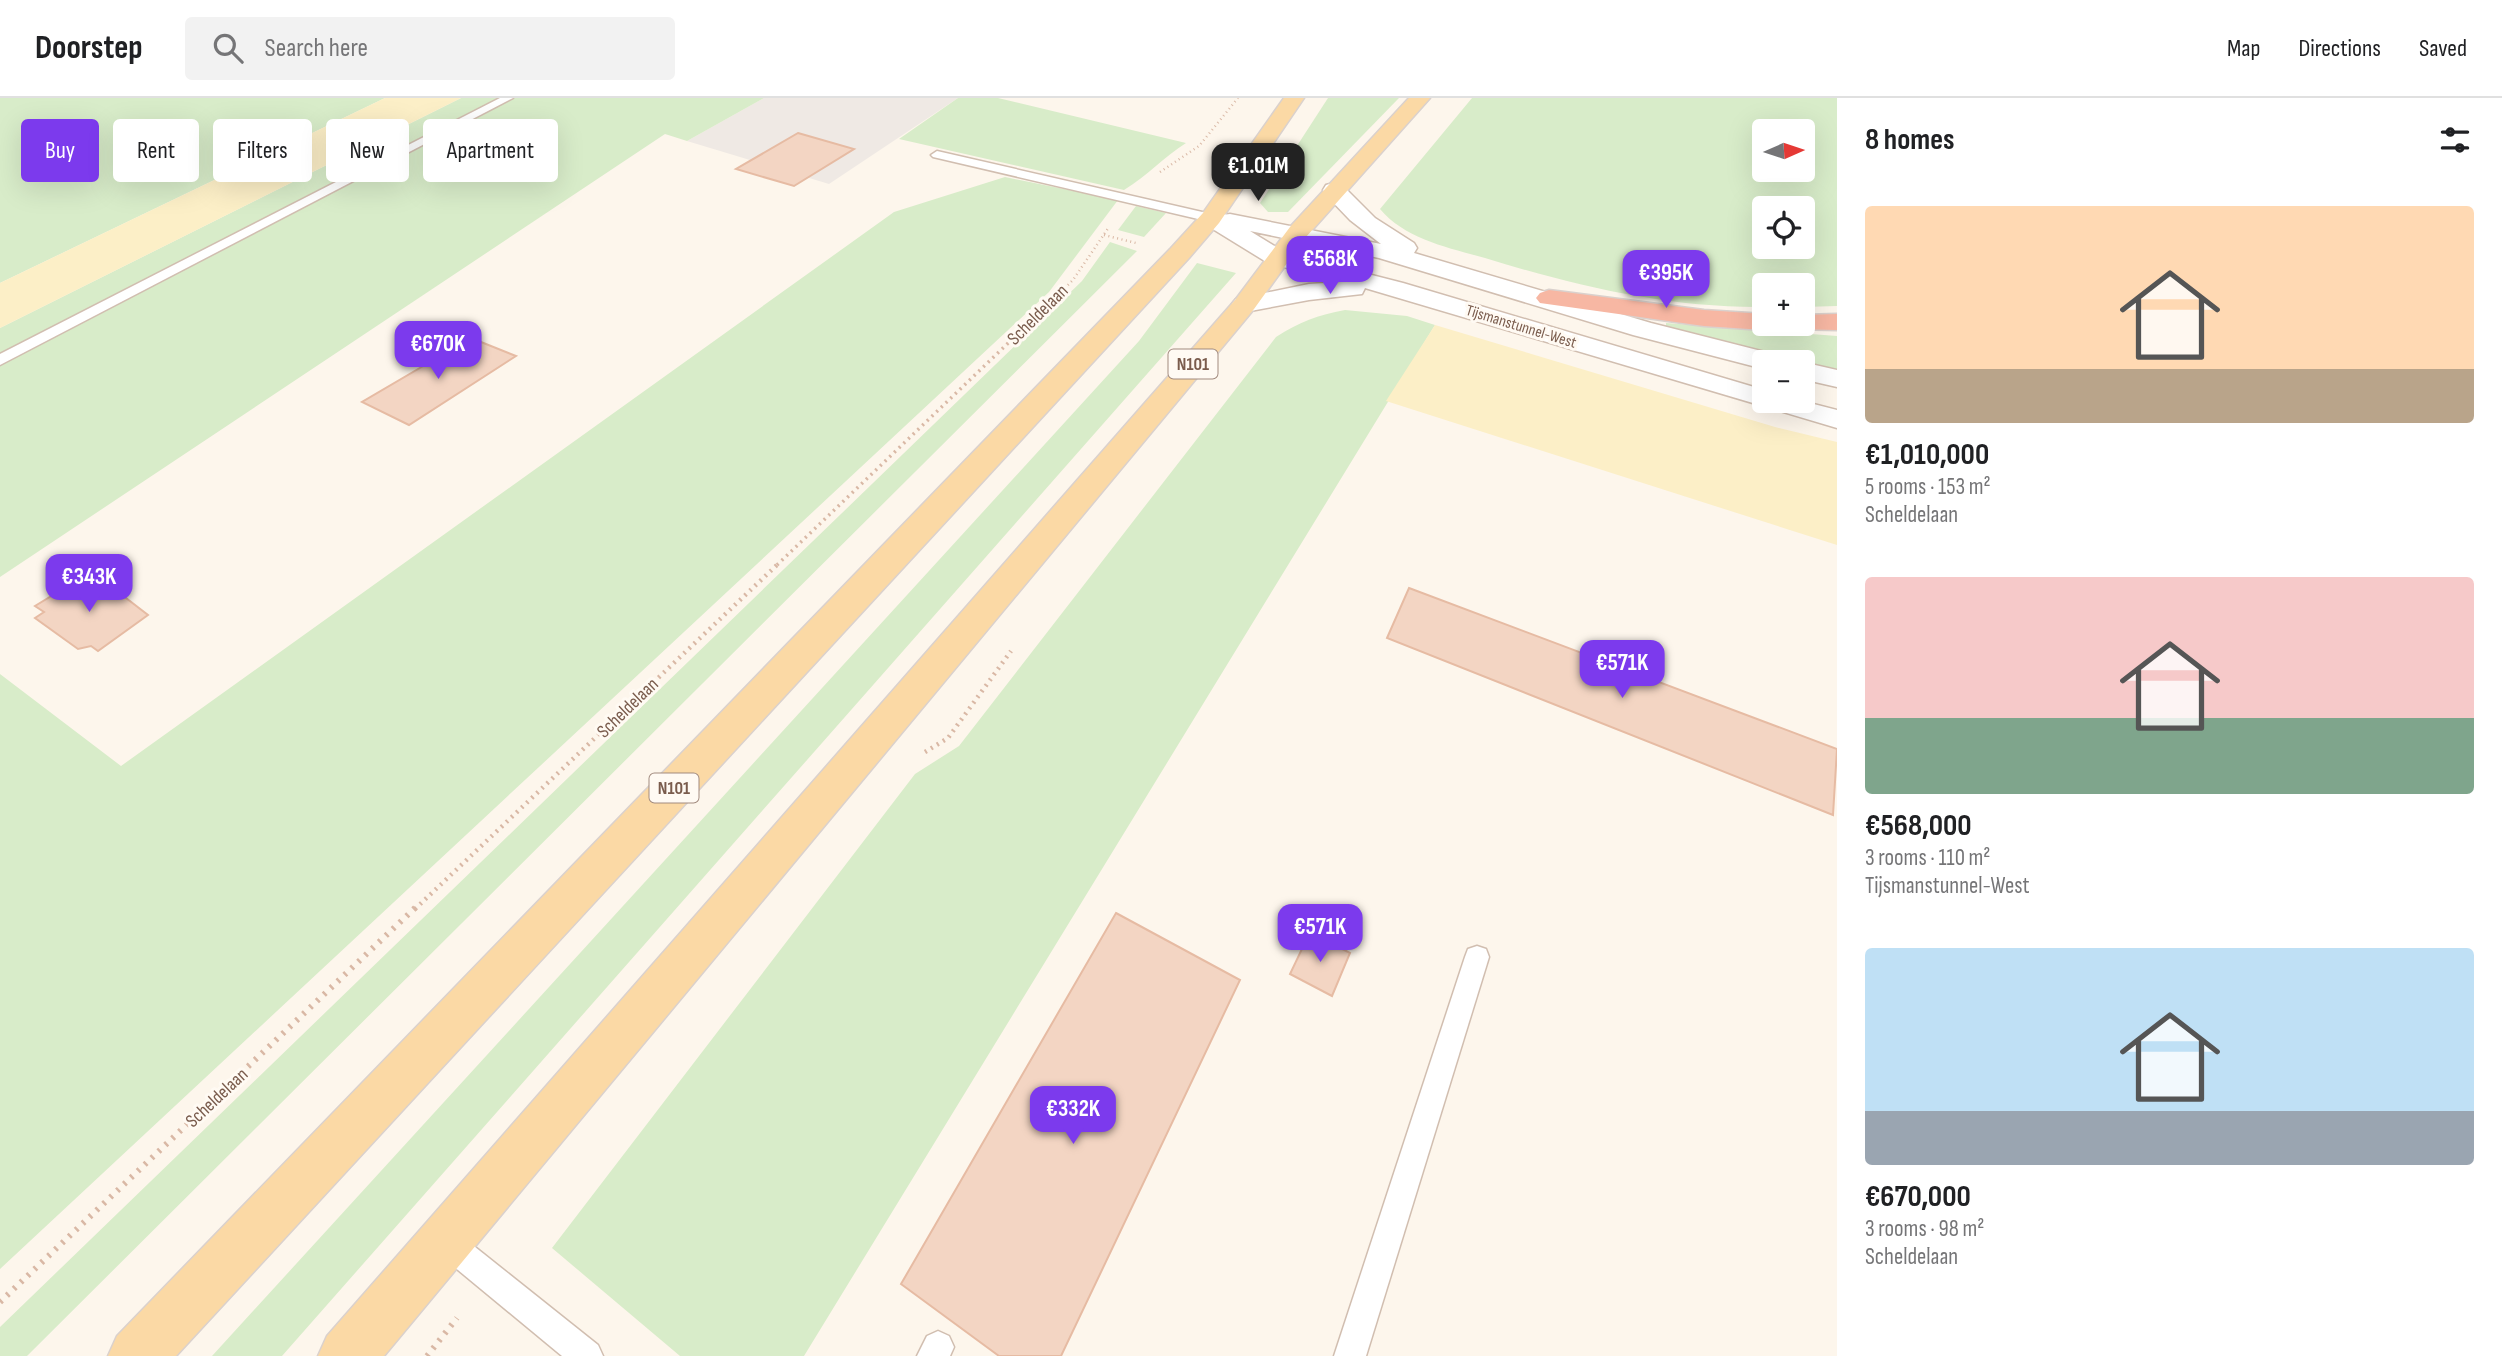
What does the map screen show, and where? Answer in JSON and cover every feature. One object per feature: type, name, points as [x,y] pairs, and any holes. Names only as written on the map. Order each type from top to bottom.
[{"type":"highway","points":[[1549,298],[1704,318],[1752,321]]},
{"type":"highway","points":[[1815,323],[1837,322]]},
{"type":"main road","name":"N101","points":[[137,1356],[1211,218],[1294,98]]},
{"type":"main road","name":"N101","points":[[347,1356],[1245,304],[1298,232],[1420,98]]},
{"type":"street","points":[[1334,190],[1357,216],[1378,234],[1448,270]]},
{"type":"street","name":"Tijsmanstunnel-West","points":[[1211,218],[1298,232],[1448,270],[1549,298],[1643,329],[1752,357]]},
{"type":"street","name":"Tijsmanstunnel-West","points":[[1211,218],[1278,258],[1394,288],[1752,395]]},
{"type":"street","points":[[1245,304],[1309,292],[1394,288]]},
{"type":"street","points":[[1815,373],[1837,379]]},
{"type":"street","points":[[1815,413],[1837,419]]},
{"type":"lane","points":[[0,360],[508,98]]},
{"type":"lane","points":[[937,155],[1211,218]]},
{"type":"lane","points":[[1350,1356],[1477,957]]},
{"type":"lane","points":[[445,1241],[587,1356]]},
{"type":"path","name":"Scheldelaan","points":[[0,1302],[1001,352],[1073,280],[1130,200],[1172,162],[1199,146],[1238,98]]},
{"type":"shaded area","points":[[764,98],[958,98],[829,184],[687,141]]},
{"type":"green space","points":[[0,98],[385,98],[341,119],[326,119],[326,126],[312,133],[312,119],[213,119],[213,181],[0,283]]},
{"type":"green space","points":[[461,98],[764,98],[687,141],[665,134],[0,577],[0,328],[293,182],[312,182],[312,172],[326,165],[326,182],[409,182],[409,124]]},
{"type":"green space","points":[[958,98],[998,98],[1186,143],[1124,190],[899,139]]},
{"type":"green space","points":[[1328,98],[1399,98],[1288,212],[1268,212],[1260,203]]},
{"type":"green space","points":[[1472,98],[1837,98],[1837,306],[1815,307],[1815,273],[1752,273],[1752,307],[1693,304],[1588,286],[1519,268],[1428,241],[1390,219],[1380,209]]},
{"type":"green space","points":[[1005,177],[1118,200],[1049,292],[0,1269],[0,674],[121,766],[894,212]]},
{"type":"green space","points":[[1136,206],[1166,213],[1144,237],[1118,230]]},
{"type":"green space","points":[[1110,242],[1137,251],[27,1356],[0,1356],[0,1327],[1082,281]]},
{"type":"green space","points":[[1197,263],[1236,273],[282,1356],[212,1356],[1139,341]]},
{"type":"green space","points":[[1345,310],[1407,316],[1435,325],[804,1356],[680,1356],[552,1248],[915,774],[959,746],[1276,337],[1309,320]]},
{"type":"green space","points":[[1666,323],[1752,330],[1752,336],[1837,336],[1837,373],[1815,366],[1815,350],[1752,350],[1752,352],[1666,330]]},
{"type":"sand","points":[[385,98],[461,98],[409,124],[409,119],[341,119]]},
{"type":"sand","points":[[326,126],[326,165],[312,172],[312,133]]},
{"type":"sand","points":[[213,181],[293,182],[0,328],[0,283]]},
{"type":"sand","points":[[1435,325],[1775,427],[1837,442],[1837,545],[1386,401]]},
{"type":"building","points":[[798,133],[854,149],[794,186],[736,169]]},
{"type":"building","points":[[471,338],[516,356],[409,425],[362,402]]},
{"type":"building","points":[[86,575],[96,581],[100,578],[148,615],[98,651],[91,646],[78,649],[35,618],[44,612],[35,606]]},
{"type":"building","points":[[1409,588],[1837,749],[1833,815],[1387,638]]},
{"type":"building","points":[[1116,913],[1240,980],[1061,1356],[999,1356],[901,1284]]},
{"type":"building","points":[[1310,932],[1350,953],[1332,996],[1290,974]]}]
